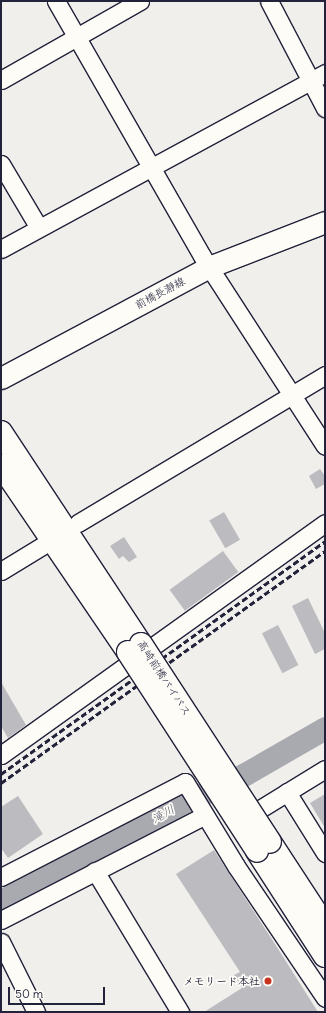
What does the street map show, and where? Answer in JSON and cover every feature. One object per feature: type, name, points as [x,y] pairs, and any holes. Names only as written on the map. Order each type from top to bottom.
[{"type":"highway","name":"高崎前橋バイパス","points":[[1,432],[135,648],[264,847],[325,956]]},
{"type":"highway","name":"高崎前橋バイパス","points":[[1,464],[135,648]]},
{"type":"highway","name":"高崎前橋バイパス","points":[[264,847],[325,926]]},
{"type":"main road","name":"前橋長瀞線","points":[[1,378],[209,267],[325,222]]},
{"type":"street","points":[[56,1],[150,167],[209,267],[325,446]]},
{"type":"street","points":[[1,80],[140,1]]},
{"type":"street","points":[[269,1],[309,81],[325,108]]},
{"type":"street","points":[[1,249],[150,167],[230,126],[325,73]]},
{"type":"street","points":[[1,164],[39,228]]},
{"type":"street","points":[[78,523],[325,375]]},
{"type":"street","points":[[1,754],[325,523]]},
{"type":"street","points":[[1,570],[42,546]]},
{"type":"street","points":[[218,834],[325,769]]},
{"type":"street","points":[[1,877],[186,782],[236,866],[325,998]]},
{"type":"street","points":[[287,792],[325,853]]},
{"type":"street","points":[[1,920],[204,812]]},
{"type":"street","points":[[95,871],[180,1012]]},
{"type":"street","points":[[1,942],[36,1012]]},
{"type":"building","points":[[320,469],[325,476],[325,484],[316,489],[309,476]]},
{"type":"building","points":[[224,512],[240,540],[225,548],[209,520]]},
{"type":"building","points":[[124,537],[137,557],[129,562],[123,556],[119,559],[110,546]]},
{"type":"building","points":[[223,551],[238,572],[185,611],[170,590]]},
{"type":"building","points":[[308,598],[325,633],[325,649],[315,654],[292,606]]},
{"type":"building","points":[[278,625],[298,665],[282,673],[262,633]]},
{"type":"building","points":[[1,682],[26,725],[8,738],[1,726]]},
{"type":"building","points":[[325,794],[325,828],[310,803]]},
{"type":"building","points":[[18,796],[43,834],[8,858],[1,848],[1,807]]},
{"type":"building","points":[[214,850],[318,1012],[204,1012],[242,988],[234,975],[240,972],[176,874]]},
{"type":"waterway","name":"滝川","points":[[1,901],[181,804],[245,774],[325,728]]},
{"type":"railway","points":[[1,774],[325,541]]},
{"type":"railway","points":[[1,783],[325,551]]},
{"type":"place","name":"メモリード本社","points":[[268,981]]}]
